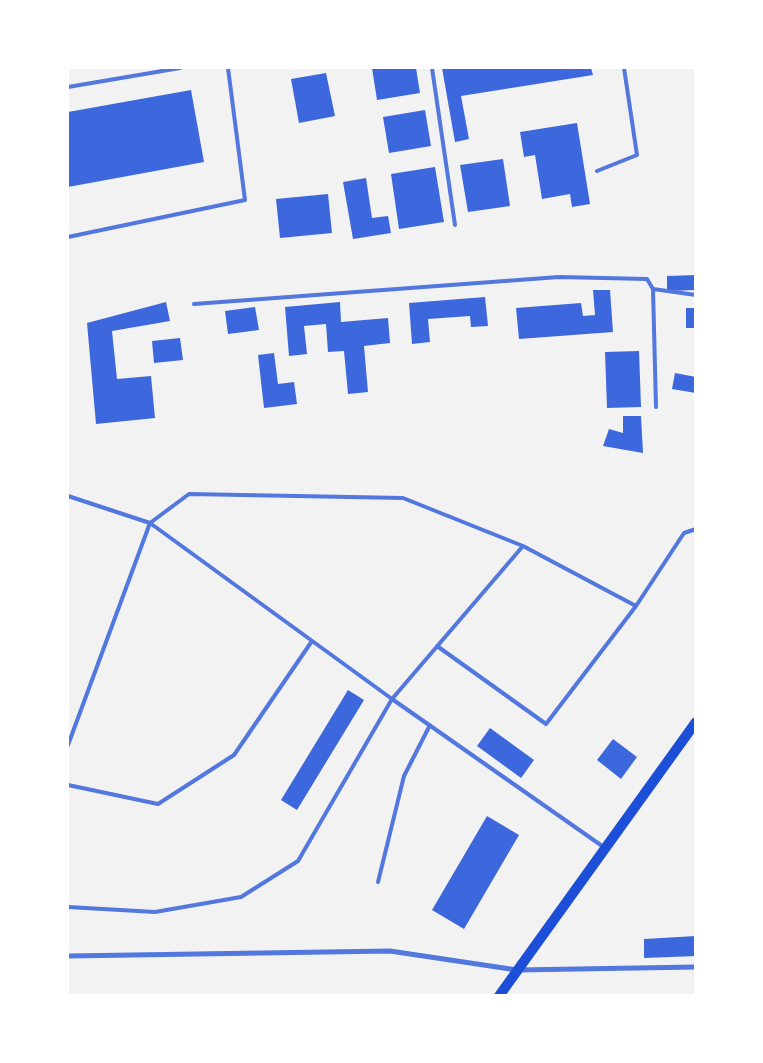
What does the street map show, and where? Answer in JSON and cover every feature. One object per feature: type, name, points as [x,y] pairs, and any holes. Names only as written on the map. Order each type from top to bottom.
[{"type":"main road","points":[[499,996],[696,722]]},
{"type":"street","points":[[68,956],[390,951],[518,970],[696,966]]},
{"type":"lane","points":[[68,87],[180,68]]},
{"type":"lane","points":[[68,237],[245,200],[228,68]]},
{"type":"lane","points":[[432,68],[454,225]]},
{"type":"lane","points":[[597,171],[637,155],[624,68]]},
{"type":"lane","points":[[194,304],[558,277],[646,279],[653,289],[656,407]]},
{"type":"lane","points":[[653,289],[696,295]]},
{"type":"lane","points":[[68,744],[150,524],[189,494],[402,498],[523,546],[636,606]]},
{"type":"lane","points":[[68,496],[150,524],[392,699],[605,848]]},
{"type":"lane","points":[[437,646],[546,724],[636,606],[684,533],[696,529]]},
{"type":"lane","points":[[68,907],[155,912],[241,897],[298,861],[392,699],[523,546]]},
{"type":"lane","points":[[68,785],[158,804],[234,755],[312,641]]},
{"type":"lane","points":[[378,882],[404,776],[430,725]]},
{"type":"building","points":[[372,68],[416,68],[420,93],[377,100]]},
{"type":"building","points":[[442,68],[591,68],[593,75],[461,96],[469,139],[455,142]]},
{"type":"building","points":[[326,73],[335,116],[299,123],[291,79]]},
{"type":"building","points":[[191,90],[204,162],[68,187],[68,112]]},
{"type":"building","points":[[425,110],[431,146],[389,153],[383,117]]},
{"type":"building","points":[[577,123],[590,204],[572,207],[570,194],[542,199],[535,155],[524,157],[520,132]]},
{"type":"building","points":[[503,159],[510,206],[468,212],[460,165]]},
{"type":"building","points":[[435,167],[444,222],[399,229],[391,174]]},
{"type":"building","points":[[366,178],[372,218],[388,216],[391,233],[353,239],[343,182]]},
{"type":"building","points":[[328,194],[332,233],[280,238],[276,199]]},
{"type":"building","points":[[696,275],[696,290],[667,291],[667,276]]},
{"type":"building","points":[[593,290],[610,290],[613,332],[519,339],[516,308],[581,303],[583,316],[595,315]]},
{"type":"building","points":[[485,297],[488,326],[471,327],[470,316],[428,319],[430,342],[412,344],[409,303]]},
{"type":"building","points":[[166,302],[170,321],[112,331],[117,379],[151,376],[155,418],[96,424],[87,323]]},
{"type":"building","points":[[340,302],[341,322],[388,318],[390,343],[364,346],[368,392],[348,394],[344,351],[328,352],[326,324],[304,326],[307,354],[289,356],[285,307]]},
{"type":"building","points":[[255,307],[259,330],[228,334],[225,311]]},
{"type":"building","points":[[686,308],[696,308],[696,328],[686,328]]},
{"type":"building","points":[[180,338],[183,360],[154,363],[152,341]]},
{"type":"building","points":[[639,351],[641,407],[607,408],[605,352]]},
{"type":"building","points":[[274,353],[278,384],[294,382],[297,404],[264,408],[258,355]]},
{"type":"building","points":[[675,373],[696,377],[696,393],[672,389]]},
{"type":"building","points":[[623,416],[641,416],[643,453],[603,446],[609,429],[623,433]]},
{"type":"building","points":[[348,690],[364,700],[297,810],[281,800]]},
{"type":"building","points":[[490,728],[534,760],[521,778],[477,746]]},
{"type":"building","points":[[613,739],[637,757],[621,779],[597,760]]},
{"type":"building","points":[[487,816],[519,835],[464,929],[432,910]]},
{"type":"building","points":[[696,936],[696,956],[644,958],[644,939]]}]
